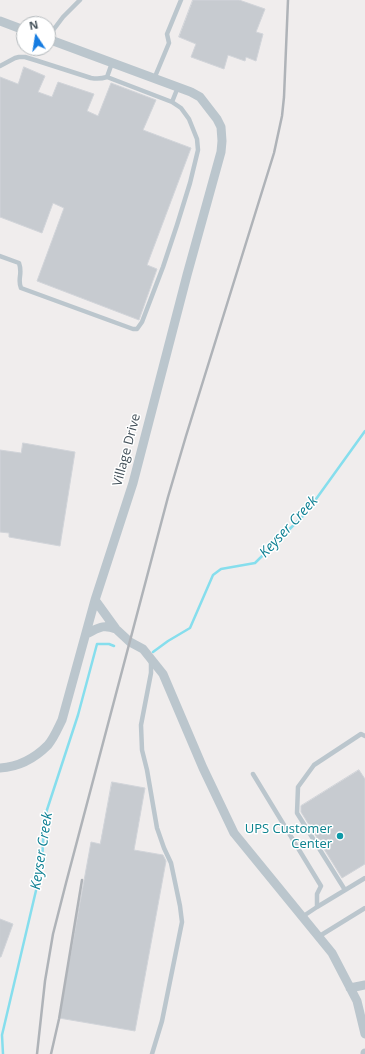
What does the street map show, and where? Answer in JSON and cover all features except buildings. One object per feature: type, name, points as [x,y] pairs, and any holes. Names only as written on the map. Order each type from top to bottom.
[{"type":"street","points":[[0,21],[16,27]]},
{"type":"street","name":"Village Drive","points":[[0,768],[14,766],[28,761],[48,744],[62,720],[95,600],[132,483],[187,275],[222,152],[221,126],[218,119],[200,97],[178,87],[56,41]]},
{"type":"street","points":[[95,600],[116,628],[130,642],[143,649],[163,674],[203,768],[234,833],[332,953],[357,1001],[365,1034]]},
{"type":"street","points":[[86,634],[101,627],[108,626],[116,628]]},
{"type":"street","points":[[350,988],[365,985]]},
{"type":"lane","points":[[56,27],[63,17],[80,0]]},
{"type":"lane","points":[[154,78],[169,43],[167,34],[181,0]]},
{"type":"lane","points":[[0,66],[14,58],[24,57],[91,78],[102,79],[107,77],[172,102],[181,108],[189,119],[197,140],[198,150],[190,183],[163,267],[142,322],[137,329],[133,329],[21,288],[19,283],[21,269],[19,263],[0,256]]},
{"type":"lane","points":[[107,77],[112,63]]},
{"type":"lane","points":[[172,102],[178,87]]},
{"type":"lane","points":[[151,659],[151,673],[141,725],[142,750],[157,828],[171,863],[182,922],[162,1021],[152,1054]]},
{"type":"lane","points":[[344,890],[297,812],[298,787],[314,765],[361,734],[365,736]]},
{"type":"lane","points":[[253,774],[322,886],[317,894],[317,907]]},
{"type":"lane","points":[[302,917],[365,878]]},
{"type":"lane","points":[[318,937],[365,908]]},
{"type":"waterway","name":"Keyser Creek","points":[[153,652],[190,628],[213,575],[221,569],[255,563],[306,513],[365,431]]},
{"type":"waterway","name":"Keyser Creek","points":[[3,1054],[2,1035],[42,865],[44,819],[78,715],[97,644],[109,644],[114,646]]},
{"type":"railway","points":[[37,1054],[45,981],[53,934],[66,883],[168,497],[274,153],[282,116],[284,97],[288,0]]},
{"type":"railway","points":[[51,1054],[59,1019],[82,880]]},
{"type":"place","name":"UPS Customer Center","points":[[340,836]]}]
